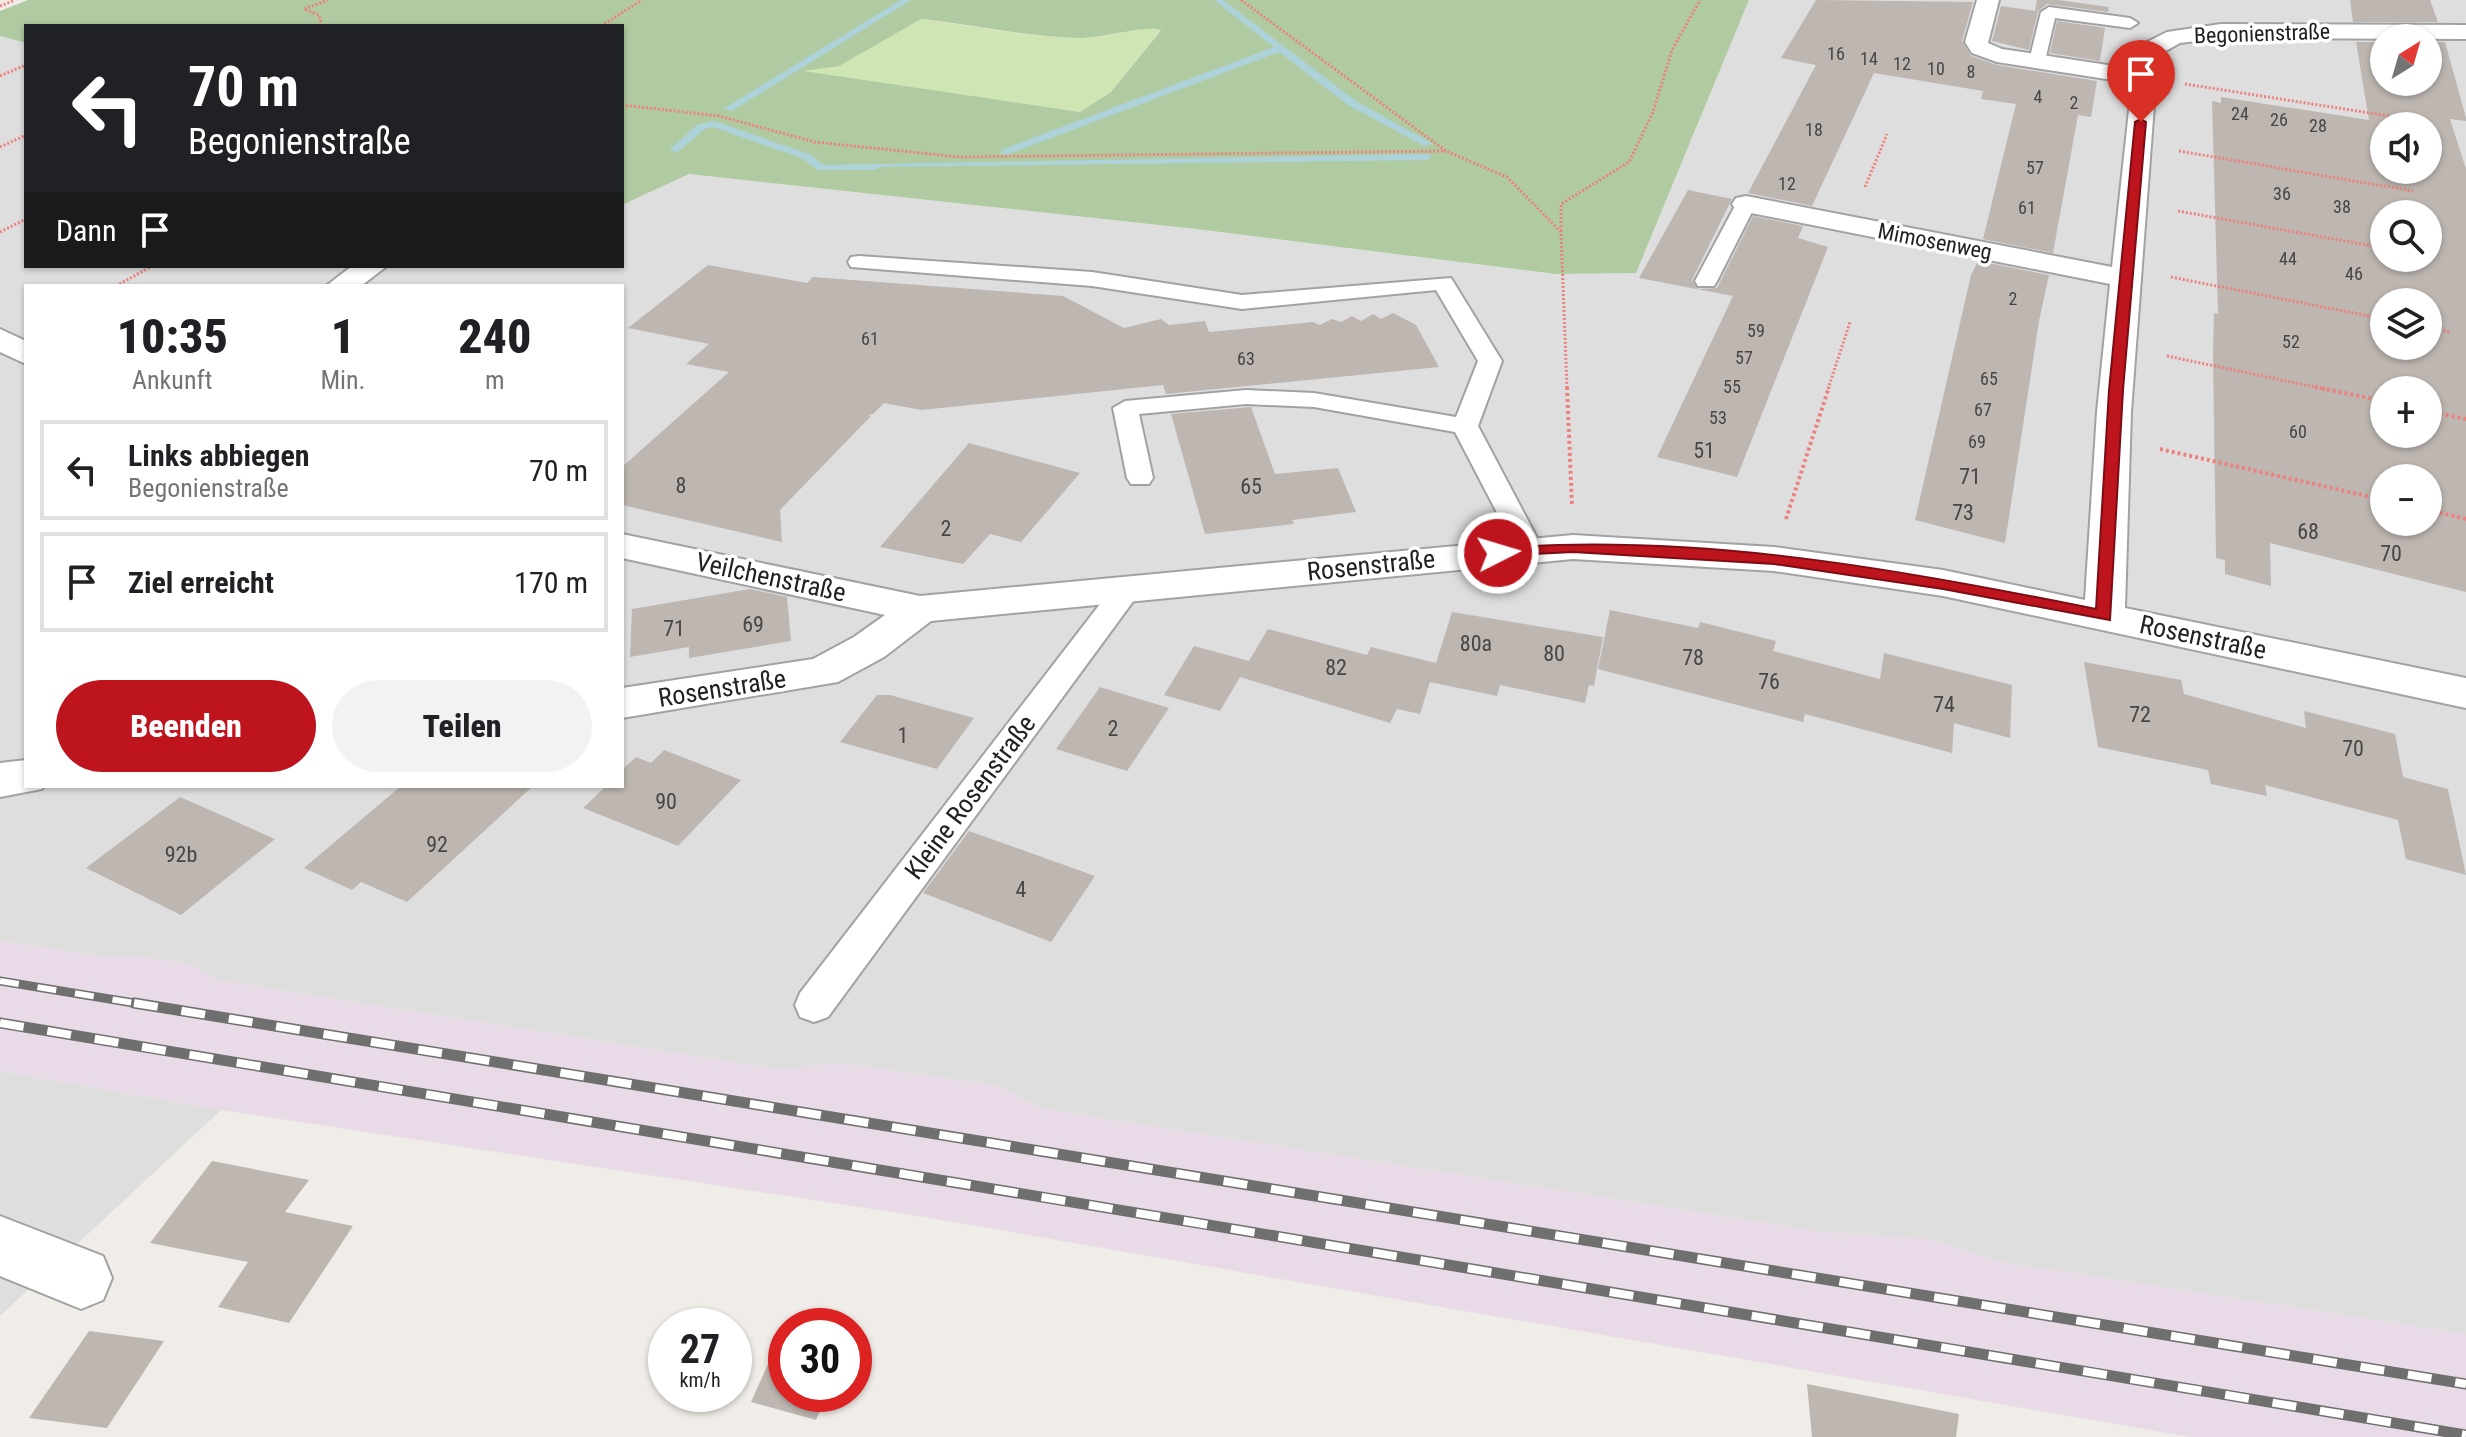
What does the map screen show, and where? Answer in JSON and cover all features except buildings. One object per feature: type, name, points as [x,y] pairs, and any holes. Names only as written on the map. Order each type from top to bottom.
[{"type":"street","points":[[1988,0],[1977,32],[1976,42],[1980,48],[2037,61],[2144,78]]},
{"type":"street","name":"Begonienstraße","points":[[2104,616],[2119,346],[2144,78],[2151,49],[2175,37],[2197,33],[2466,32]]},
{"type":"street","name":"Mimosenweg","points":[[1746,204],[2126,274]]},
{"type":"street","points":[[344,284],[369,268]]},
{"type":"street","points":[[0,339],[24,353]]},
{"type":"street","name":"Veilchenstraße","points":[[624,546],[920,609]]},
{"type":"street","name":"Rosenstraße","points":[[624,703],[823,672],[869,647],[920,609],[1573,547],[1774,559],[1943,583],[2466,693]]},
{"type":"street","points":[[0,780],[24,777]]},
{"type":"street","points":[[6,1257],[81,1278]]},
{"type":"lane","points":[[2037,61],[2049,12],[2130,23]]},
{"type":"lane","points":[[1706,281],[1746,204]]},
{"type":"lane","points":[[859,262],[1092,279],[1242,302],[1443,283],[1490,361],[1465,426],[1529,549]]},
{"type":"lane","points":[[1140,478],[1125,408],[1246,397],[1314,400],[1465,426]]},
{"type":"lane","name":"Kleine Rosenstraße","points":[[814,1005],[1127,589]]},
{"type":"path","points":[[0,6],[15,0]]},
{"type":"path","points":[[321,24],[319,15],[304,9],[328,0]]},
{"type":"path","points":[[604,24],[642,0]]},
{"type":"path","points":[[1241,0],[1446,151],[1507,177],[1561,232]]},
{"type":"path","points":[[1573,547],[1561,204],[1629,162],[1653,112],[1672,50],[1700,0]]},
{"type":"path","points":[[0,76],[24,66]]},
{"type":"path","points":[[2144,78],[2370,113]]},
{"type":"path","points":[[624,105],[719,116],[815,142],[959,157],[1446,151]]},
{"type":"path","points":[[1849,224],[1887,134]]},
{"type":"path","points":[[0,147],[24,136]]},
{"type":"path","points":[[2139,145],[2413,191]]},
{"type":"path","points":[[2133,203],[2370,245]]},
{"type":"path","points":[[0,232],[24,220]]},
{"type":"path","points":[[120,284],[148,268]]},
{"type":"path","points":[[2126,274],[2370,317]]},
{"type":"path","points":[[1774,559],[1850,322]]},
{"type":"path","points":[[2442,330],[2450,332]]},
{"type":"path","points":[[2119,346],[2370,398]]},
{"type":"path","points":[[2442,414],[2466,419]]},
{"type":"path","points":[[2113,438],[2370,497]]},
{"type":"path","points":[[2442,513],[2466,519]]},
{"type":"shaded area","points":[[1749,0],[2466,0],[2466,1334],[2000,1262],[1927,1239],[1816,1231],[1038,1108],[999,1086],[838,1063],[783,1070],[221,981],[189,964],[137,956],[106,957],[0,941],[0,36],[24,42],[24,268],[624,268],[624,204],[689,174],[1196,229],[1555,274],[1636,273]]},
{"type":"shaded area","points":[[0,941],[106,957],[137,956],[190,964],[221,981],[783,1070],[838,1063],[999,1086],[1038,1108],[1816,1231],[1927,1239],[2000,1262],[2466,1334],[2466,1437],[2190,1437],[918,1216],[221,1110],[0,1071]]},
{"type":"shaded area","points":[[0,1071],[221,1110],[0,1316]]},
{"type":"green space","points":[[28,0],[1749,0],[1636,273],[1555,274],[1196,229],[689,174],[624,204],[624,24],[24,24],[24,42],[0,36],[0,11]],"holes":[[[921,19],[1082,38],[1145,29],[1161,30],[1111,92],[1080,112],[803,71],[839,66]]]},
{"type":"green space","points":[[921,19],[1082,38],[1161,29],[1111,92],[1080,112],[801,72]]},
{"type":"waterway","points":[[728,109],[907,0]]},
{"type":"waterway","points":[[1218,0],[1352,103],[1428,144]]},
{"type":"waterway","points":[[1005,152],[1280,48]]},
{"type":"waterway","points":[[674,150],[701,127],[714,124],[805,156],[822,168],[876,167]]},
{"type":"waterway","points":[[886,166],[1427,157]]},
{"type":"railway","points":[[0,981],[146,1005]]},
{"type":"railway","points":[[134,1003],[2466,1384]]},
{"type":"railway","points":[[0,1023],[2466,1435]]},
{"type":"route","points":[[1498,553],[1573,547],[1774,559],[1943,583],[2104,616],[2116,390],[2141,122]]}]
